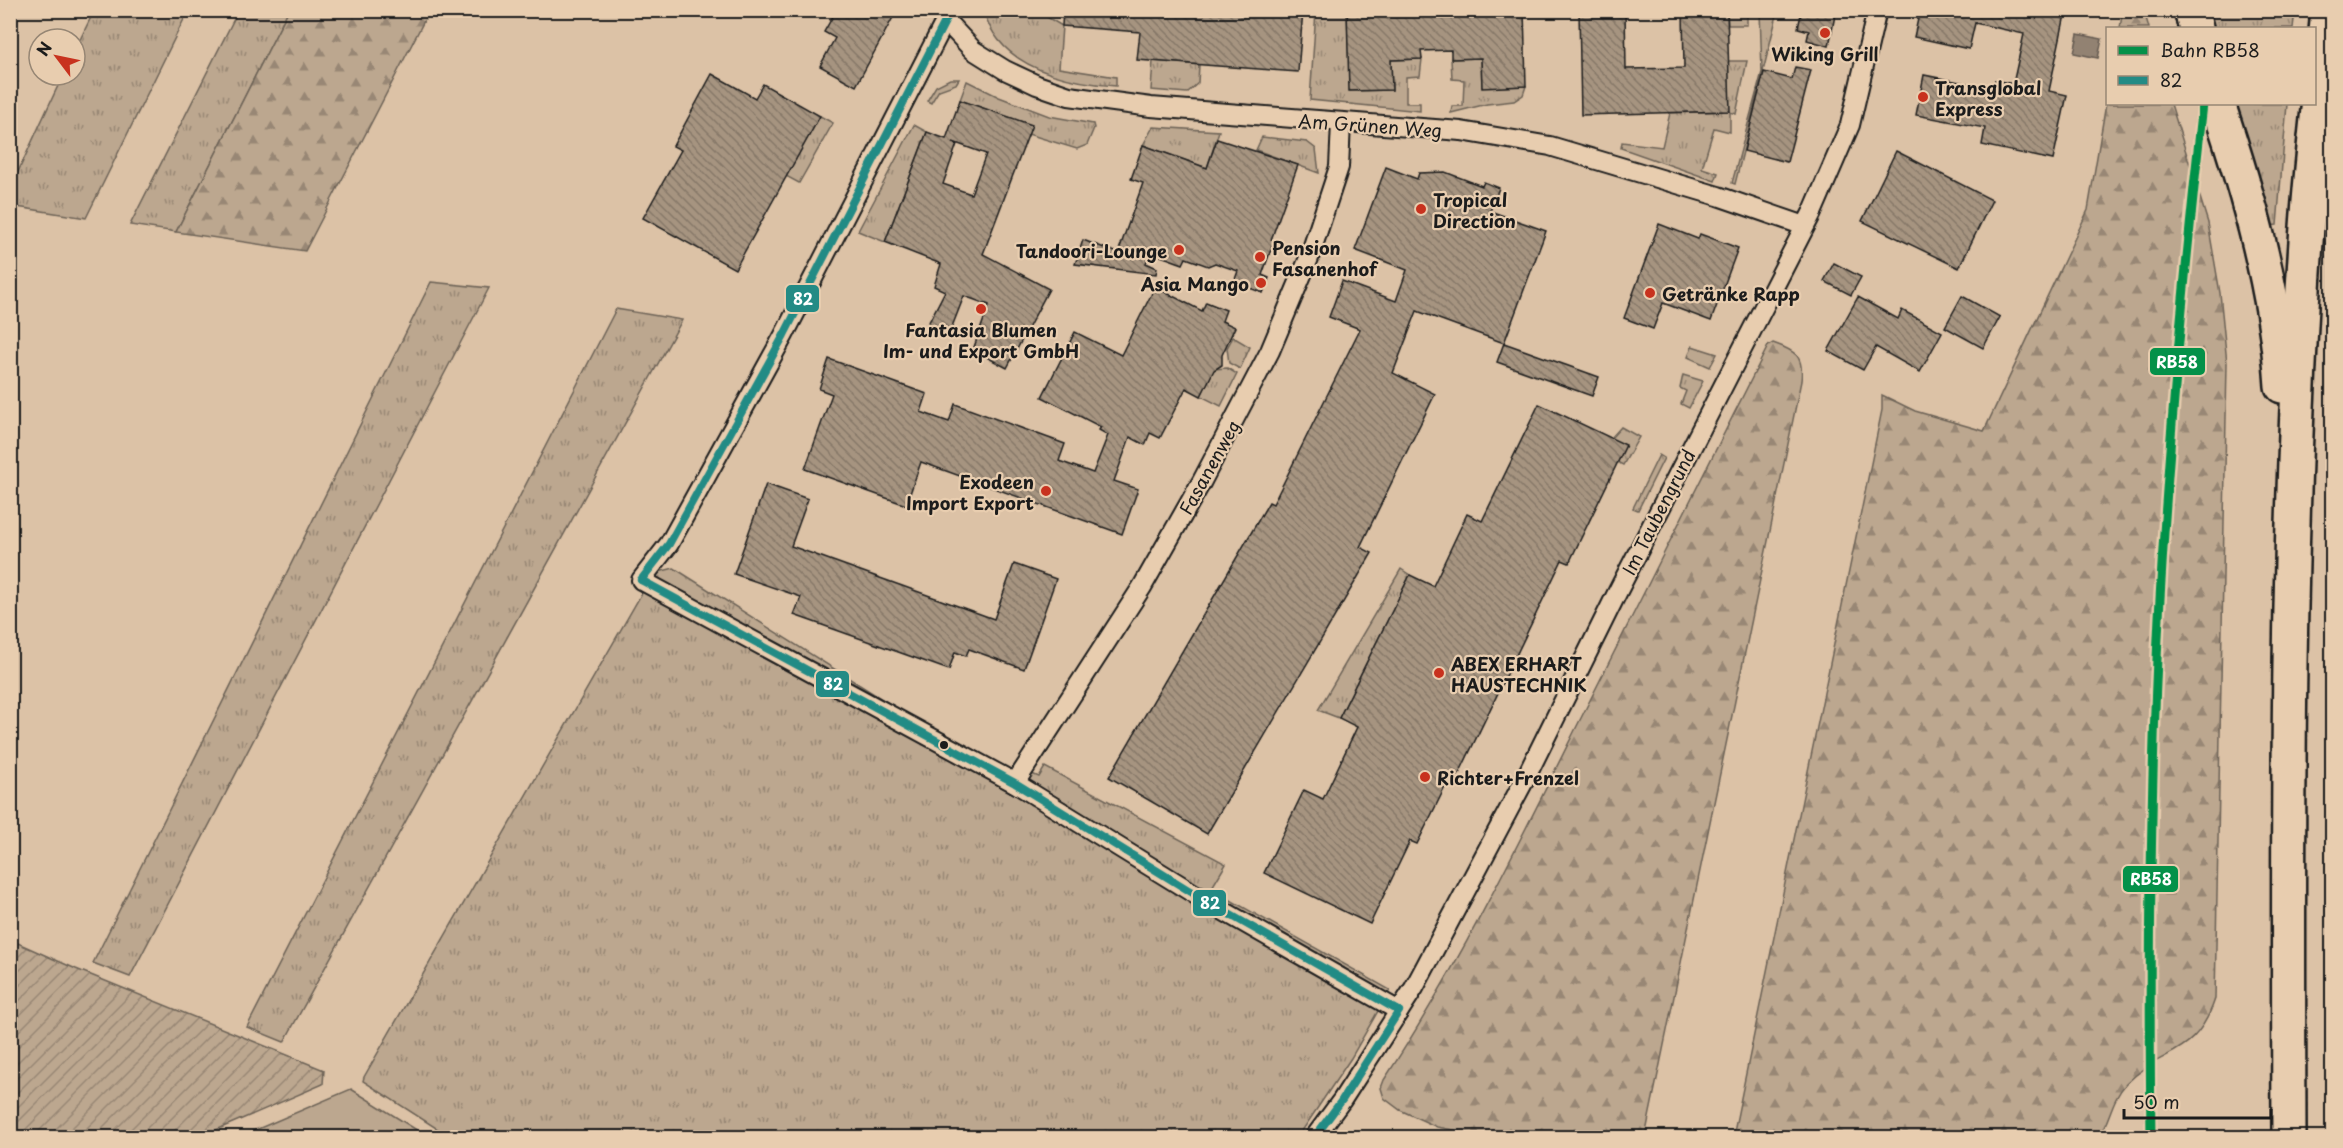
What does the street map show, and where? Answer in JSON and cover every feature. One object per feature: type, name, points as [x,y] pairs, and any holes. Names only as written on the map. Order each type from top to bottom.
[{"type":"highway","points":[[2191,10],[2196,27]]},
{"type":"highway","points":[[2316,10],[2328,40]]},
{"type":"highway","points":[[2289,1137],[2288,773],[2292,540],[2307,226],[2328,40],[2328,10]]},
{"type":"highway","points":[[2218,105],[2247,199],[2280,346],[2292,540]]},
{"type":"street","name":"Im Taubengrund","points":[[1314,1137],[1342,1100],[1403,1006],[1524,781],[1618,591],[1805,226],[1850,125],[1877,10]]},
{"type":"street","name":"Am Grünen Weg","points":[[949,16],[973,50],[1005,70],[1037,85],[1069,96],[1151,107],[1461,131],[1550,146],[1718,196],[1805,226]]},
{"type":"street","points":[[949,16],[784,335],[669,544],[641,580],[1015,783],[1206,901],[1403,1006]]},
{"type":"street","name":"Fasanenweg","points":[[1015,783],[1142,586],[1202,481],[1265,361],[1309,258],[1339,167],[1341,123]]},
{"type":"green space","points":[[2123,10],[2144,11],[2149,27],[2120,27]]},
{"type":"green space","points":[[94,11],[188,11],[86,218],[11,206],[11,187],[57,87],[87,87],[86,27]]},
{"type":"green space","points":[[238,11],[288,11],[176,232],[130,225]]},
{"type":"green space","points":[[288,11],[429,11],[305,251],[176,232]]},
{"type":"green space","points":[[984,11],[1037,11],[1062,26],[1059,68],[1116,77],[1116,86],[1076,80],[1036,68],[1004,46],[992,30]]},
{"type":"green space","points":[[1316,11],[1347,11],[1350,91],[1392,90],[1391,60],[1422,59],[1420,76],[1406,77],[1406,103],[1420,103],[1420,111],[1310,100]]},
{"type":"green space","points":[[1727,11],[1747,11],[1747,25],[1728,25]]},
{"type":"green space","points":[[1760,11],[1778,11],[1735,184],[1732,183],[1762,72]]},
{"type":"green space","points":[[2206,11],[2295,11],[2293,27],[2211,27]]},
{"type":"green space","points":[[1481,58],[1482,87],[1526,86],[1523,95],[1514,101],[1487,104],[1451,113],[1452,106],[1463,106],[1464,80],[1452,79],[1451,59]]},
{"type":"green space","points":[[1153,61],[1199,65],[1198,83],[1187,93],[1151,90]]},
{"type":"green space","points":[[1728,61],[1747,61],[1736,114],[1730,112],[1730,132],[1714,128],[1702,168],[1718,173],[1715,181],[1621,148],[1622,142],[1662,147],[1670,113],[1729,111]]},
{"type":"green space","points":[[950,79],[959,79],[956,84],[939,90],[931,103],[927,101],[936,86]]},
{"type":"green space","points":[[967,81],[999,97],[1049,116],[1093,124],[1094,128],[1087,145],[1077,149],[1028,134],[1031,125],[960,100]]},
{"type":"green space","points":[[2106,104],[2171,105],[2208,223],[2220,293],[2227,363],[2215,999],[2207,1018],[2188,1043],[2139,1072],[2126,1084],[2117,1097],[2098,1137],[1733,1137],[1882,410],[1882,395],[1915,411],[1984,431],[2088,210]]},
{"type":"green space","points":[[2231,105],[2287,105],[2277,225],[2268,226]]},
{"type":"green space","points":[[820,116],[833,123],[799,183],[786,176]]},
{"type":"green space","points":[[914,125],[927,132],[885,242],[858,231]]},
{"type":"green space","points":[[1153,127],[1219,131],[1207,168],[1143,145]]},
{"type":"green space","points":[[1262,137],[1307,142],[1316,149],[1319,173],[1256,150]]},
{"type":"green space","points":[[431,282],[489,288],[130,977],[93,963]]},
{"type":"green space","points":[[616,309],[682,320],[284,1042],[247,1027]]},
{"type":"green space","points":[[1233,337],[1250,347],[1240,369],[1229,363],[1227,348]]},
{"type":"green space","points":[[1773,343],[1793,352],[1800,360],[1801,381],[1645,1137],[1489,1137],[1437,1127],[1400,1110],[1384,1098],[1381,1088],[1384,1080],[1411,1038],[1485,908],[1768,346]]},
{"type":"green space","points":[[1692,346],[1717,354],[1710,367],[1688,357]]},
{"type":"green space","points":[[1227,368],[1237,374],[1221,406],[1201,396],[1214,369]]},
{"type":"green space","points":[[1683,375],[1703,381],[1689,408],[1681,404],[1686,391],[1680,388]]},
{"type":"green space","points":[[1621,427],[1639,437],[1623,465],[1617,462],[1611,438]]},
{"type":"green space","points":[[1659,455],[1664,458],[1638,510],[1633,508]]},
{"type":"green space","points":[[674,568],[936,733],[1025,785],[1032,774],[1039,777],[1045,767],[1226,864],[1211,889],[1390,990],[1351,1058],[1298,1137],[450,1137],[363,1081],[646,586],[655,573]]},
{"type":"green space","points":[[1401,569],[1410,575],[1339,718],[1318,710]]},
{"type":"green space","points":[[11,940],[76,969],[324,1070],[323,1084],[200,1137],[11,1137]]},
{"type":"green space","points":[[351,1089],[428,1137],[239,1137]]},
{"type":"shaded area","points":[[2078,34],[2102,39],[2098,58],[2074,53]]},
{"type":"building","points":[[897,10],[856,86],[820,66],[835,38],[824,32],[836,11]]},
{"type":"building","points":[[1063,10],[1303,10],[1298,72],[1137,60],[1140,32],[1062,26]]},
{"type":"building","points":[[1347,10],[1392,10],[1392,17],[1480,14],[1480,10],[1524,10],[1526,86],[1482,88],[1481,58],[1451,59],[1451,50],[1421,51],[1422,59],[1391,60],[1392,90],[1349,91]]},
{"type":"building","points":[[1579,10],[1625,10],[1626,69],[1684,68],[1683,10],[1727,10],[1730,111],[1581,115]]},
{"type":"building","points":[[1802,10],[1836,10],[1829,46],[1807,40],[1809,31],[1798,28]]},
{"type":"building","points":[[1920,10],[2066,10],[2049,91],[2067,95],[2053,160],[1982,145],[1985,128],[1916,115],[1924,75],[1994,89],[1995,80],[2013,84],[2024,34],[1975,23],[1969,49],[1914,37]]},
{"type":"building","points":[[1795,67],[1811,70],[1787,162],[1744,151],[1764,72],[1792,79]]},
{"type":"building","points":[[712,74],[755,98],[763,84],[820,116],[735,269],[643,218],[681,150],[673,146]]},
{"type":"building","points":[[960,100],[1032,125],[983,254],[1049,289],[1007,368],[973,350],[989,305],[964,296],[948,337],[927,326],[945,291],[934,286],[941,264],[885,242],[927,132],[946,139]],"holes":[[[953,142],[986,154],[971,194],[943,184],[957,144]]]},
{"type":"building","points":[[1217,139],[1298,165],[1271,240],[1274,241],[1262,275],[1269,278],[1263,293],[1234,282],[1238,271],[1215,263],[1208,266],[1186,258],[1183,264],[1150,252],[1146,263],[1157,268],[1156,274],[1075,264],[1083,240],[1118,253],[1143,183],[1131,179],[1143,145],[1207,168]]},
{"type":"building","points":[[1896,151],[1992,200],[1959,268],[1862,221]]},
{"type":"building","points":[[1386,167],[1417,179],[1419,173],[1445,172],[1482,186],[1484,182],[1499,188],[1490,211],[1546,231],[1504,343],[1417,311],[1393,373],[1435,394],[1360,547],[1372,553],[1207,834],[1109,777],[1269,502],[1273,504],[1360,329],[1329,317],[1342,281],[1396,301],[1407,270],[1355,250]]},
{"type":"building","points":[[1659,224],[1698,239],[1700,234],[1738,248],[1711,321],[1663,303],[1653,329],[1624,318]]},
{"type":"building","points":[[1834,263],[1861,277],[1851,295],[1824,281]]},
{"type":"building","points":[[1155,287],[1202,311],[1206,302],[1226,310],[1222,321],[1235,327],[1222,355],[1222,365],[1214,370],[1201,396],[1186,388],[1160,438],[1150,433],[1145,445],[1130,437],[1114,481],[1138,489],[1122,534],[921,462],[906,505],[805,469],[832,394],[819,389],[829,359],[927,394],[921,412],[949,422],[955,404],[1065,444],[1059,461],[1093,473],[1108,435],[1099,430],[1101,427],[1042,397],[1075,332],[1121,355]]},
{"type":"building","points":[[1962,296],[2000,317],[1983,348],[1945,327]]},
{"type":"building","points":[[1858,297],[1898,319],[1902,310],[1942,332],[1920,372],[1876,347],[1863,370],[1828,351]]},
{"type":"building","points":[[1504,343],[1599,377],[1592,396],[1497,362]]},
{"type":"building","points":[[1539,404],[1626,445],[1569,563],[1562,560],[1458,776],[1452,773],[1417,844],[1410,841],[1370,924],[1264,873],[1304,790],[1323,799],[1357,727],[1339,718],[1410,575],[1433,586],[1467,514],[1482,521]]},
{"type":"building","points":[[766,484],[808,499],[791,546],[994,619],[1014,564],[1056,579],[1024,669],[969,649],[966,656],[955,652],[949,670],[794,615],[801,597],[734,574]]},
{"type":"rail line","name":"RB58","points":[[2151,1138],[2151,877],[2159,617],[2177,360],[2203,105]]},
{"type":"transit line","name":"82","points":[[641,580],[669,544],[784,335],[951,10]]},
{"type":"transit line","name":"82","points":[[641,580],[1015,783],[1206,901],[1399,1011]]},
{"type":"transit line","name":"82","points":[[1314,1138],[1342,1100],[1399,1011]]},
{"type":"place","name":"Wiking Grill","points":[[1825,33]]},
{"type":"place","name":"Transglobal Express","points":[[1923,97]]},
{"type":"place","name":"Tropical Direction","points":[[1421,209]]},
{"type":"place","name":"Tandoori-Lounge","points":[[1179,250]]},
{"type":"place","name":"Pension Fasanenhof","points":[[1260,257]]},
{"type":"place","name":"Asia Mango","points":[[1261,283]]},
{"type":"place","name":"Getränke Rapp","points":[[1650,293]]},
{"type":"place","name":"Fantasia Blumen Im- und Export GmbH","points":[[981,309]]},
{"type":"place","name":"Exodeen Import Export","points":[[1046,491]]},
{"type":"place","name":"ABEX ERHART HAUSTECHNIK","points":[[1439,673]]},
{"type":"place","name":"Richter+Frenzel","points":[[1425,777]]}]
